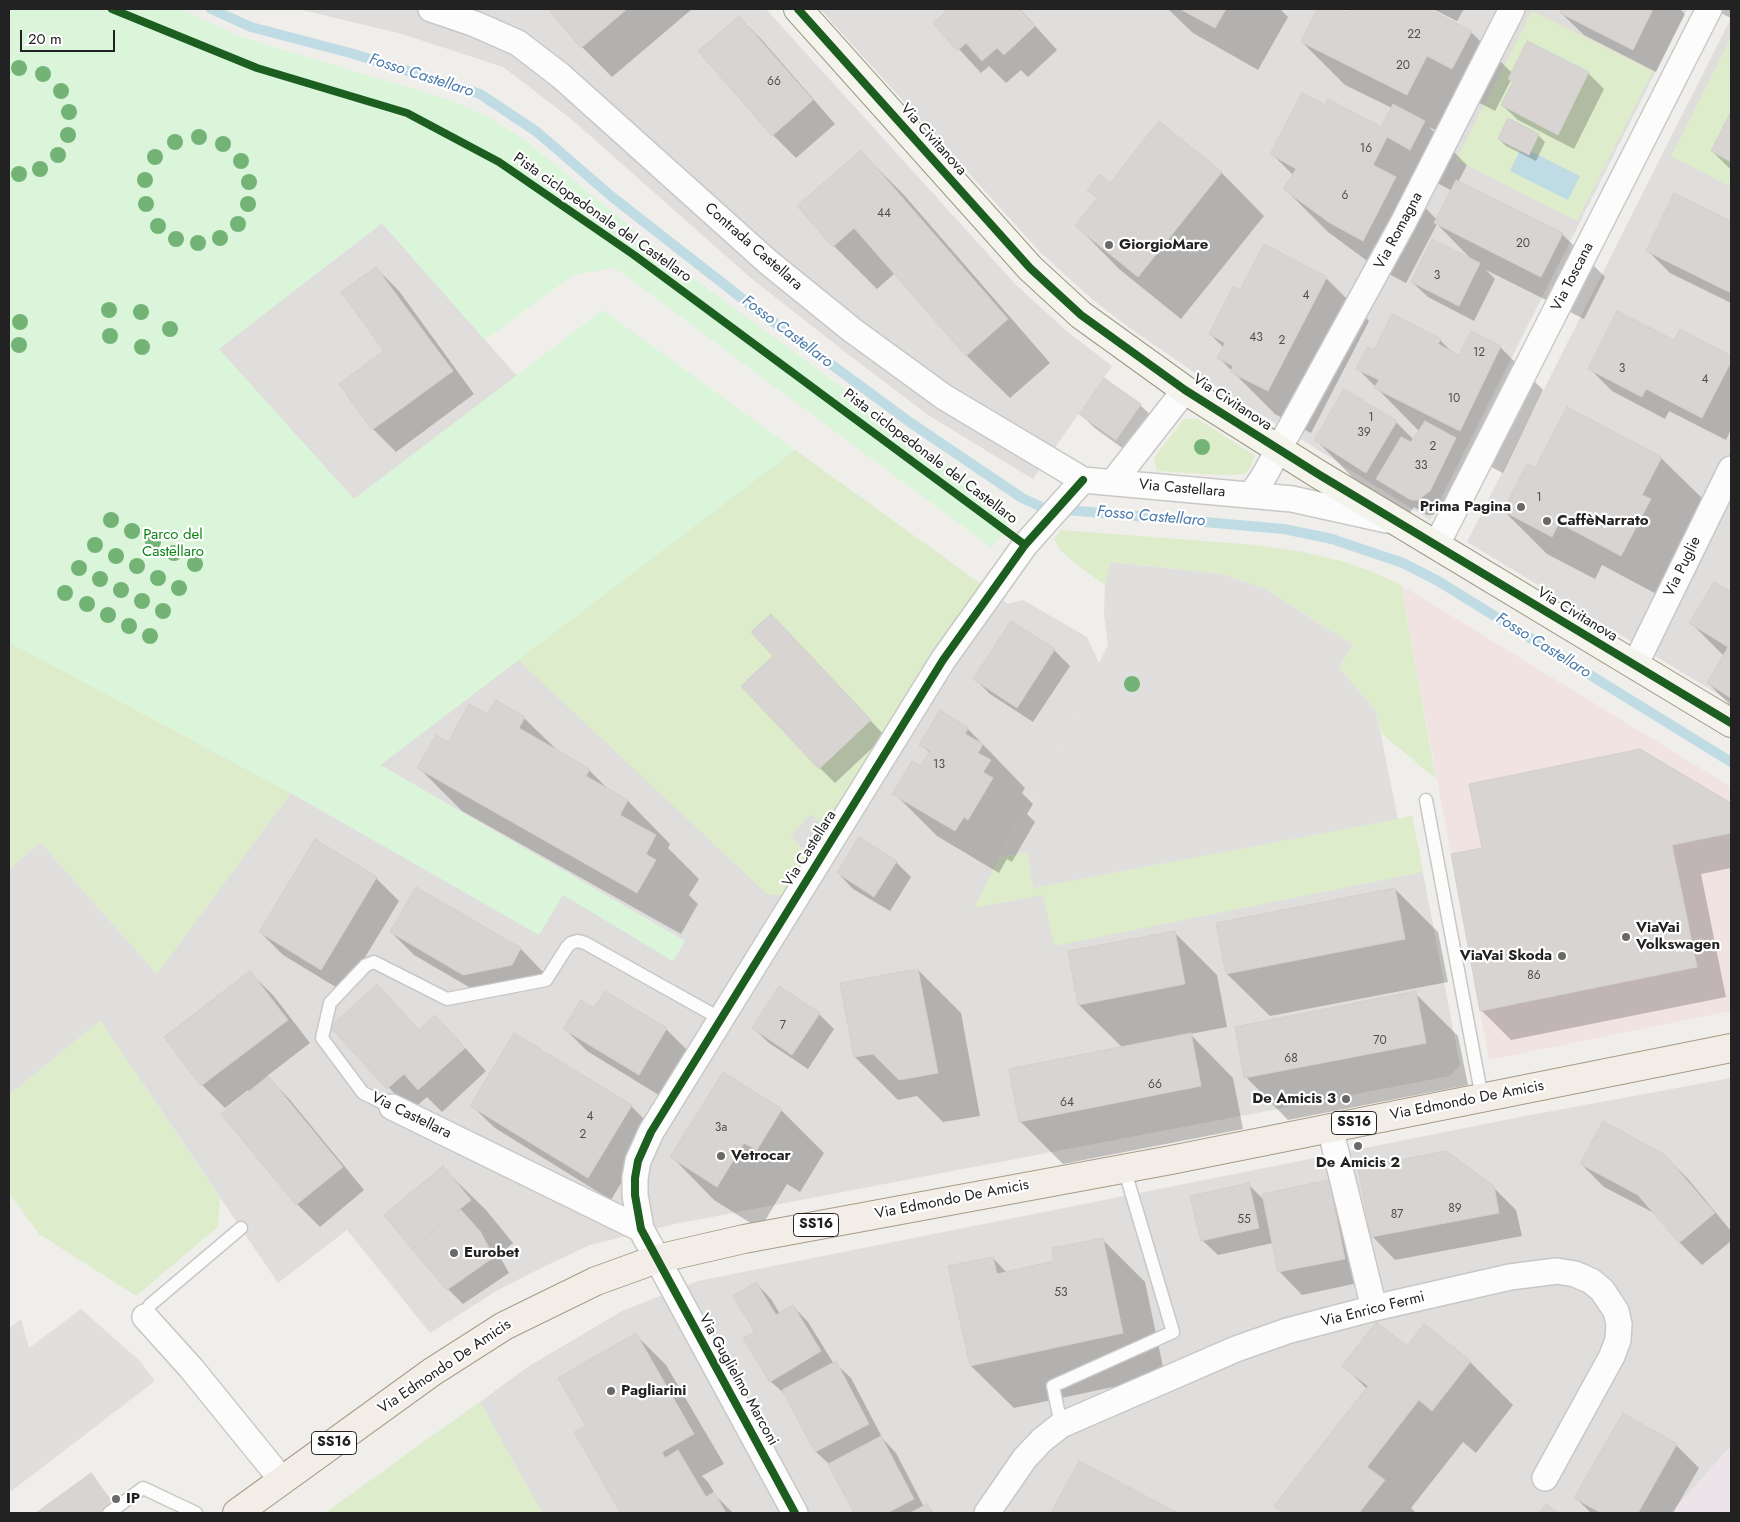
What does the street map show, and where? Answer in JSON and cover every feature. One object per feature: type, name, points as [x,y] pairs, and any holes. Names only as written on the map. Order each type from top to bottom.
[{"type":"main road","name":"Via Edmondo De Amicis","points":[[237,1513],[432,1372],[504,1326],[596,1281],[657,1259],[754,1237],[1124,1168],[1731,1048]]},
{"type":"street","name":"Contrada Castellara","points":[[431,9],[475,24],[518,43],[561,76],[768,262],[852,330],[944,397],[1079,484]]},
{"type":"street","name":"Via Civitanova","points":[[798,9],[1030,268],[1082,315],[1185,390],[1318,474],[1731,724]]},
{"type":"street","name":"Via Romagna","points":[[1279,449],[1403,223],[1512,9]]},
{"type":"street","name":"Via Toscana","points":[[1436,546],[1709,9]]},
{"type":"street","name":"Via Castellara","points":[[1113,482],[1185,390]]},
{"type":"street","points":[[1251,495],[1279,449]]},
{"type":"street","name":"Via Puglie","points":[[1635,665],[1731,469]]},
{"type":"street","points":[[1292,499],[1311,483],[1318,474]]},
{"type":"street","name":"Via Castellara","points":[[657,1259],[641,1228],[635,1178],[640,1154],[651,1132],[944,660],[1025,545],[1079,484],[1113,482],[1292,499],[1398,523]]},
{"type":"street","name":"Via Castellara","points":[[392,1107],[641,1228]]},
{"type":"street","points":[[1330,1128],[1374,1308]]},
{"type":"street","name":"Via Guglielmo Marconi","points":[[657,1259],[795,1513]]},
{"type":"street","name":"Via Enrico Fermi","points":[[987,1513],[1025,1458],[1042,1440],[1061,1425],[1236,1349],[1287,1332],[1374,1308],[1510,1277],[1557,1271],[1575,1274],[1591,1281],[1602,1290],[1616,1311],[1618,1340],[1612,1356],[1545,1478]]},
{"type":"street","points":[[145,1317],[191,1368],[282,1480]]},
{"type":"lane","points":[[1426,800],[1482,1098]]},
{"type":"lane","name":"Via Castellara","points":[[392,1107],[363,1093],[322,1038],[330,1003],[366,965],[374,962],[447,999],[546,980],[567,947],[571,943],[578,941],[585,943],[721,1019]]},
{"type":"lane","points":[[1061,1425],[1053,1386],[1173,1332],[1124,1168]]},
{"type":"lane","points":[[145,1317],[144,1314],[150,1305],[241,1228]]},
{"type":"lane","points":[[109,1513],[143,1488],[196,1513]]},
{"type":"shaded area","points":[[298,9],[766,9],[1016,285],[1068,332],[1112,366],[1033,479],[928,415],[840,348],[752,279],[570,118],[503,67],[402,34]]},
{"type":"shaded area","points":[[820,9],[1687,9],[1430,520],[1192,371],[1093,300],[1041,253]]},
{"type":"shaded area","points":[[1731,18],[1731,702],[1467,542]]},
{"type":"shaded area","points":[[382,223],[517,376],[354,499],[218,349]]},
{"type":"shaded area","points":[[795,450],[1008,604],[1023,600],[1087,637],[1099,663],[999,858],[1033,888],[1412,816],[1460,1065],[1450,1076],[675,1224],[590,1245],[498,1290],[430,1333],[347,1230],[278,1283],[100,1020],[157,973],[291,793],[539,934],[563,894],[673,961],[685,941],[380,765]]},
{"type":"shaded area","points":[[1111,562],[1222,574],[1266,589],[1353,645],[1339,667],[1376,711],[1398,819],[1033,888],[1027,852],[999,858],[1108,645],[1104,615],[1105,585]]},
{"type":"shaded area","points":[[1401,585],[1731,787],[1731,1011],[1489,1060]]},
{"type":"shaded area","points":[[40,842],[157,974],[10,1094],[9,870]]},
{"type":"shaded area","points":[[1731,1078],[1731,1446],[1671,1513],[542,1513],[480,1402],[526,1368],[622,1311],[698,1281],[1520,1117]]},
{"type":"shaded area","points":[[81,1309],[140,1361],[155,1381],[9,1493],[9,1328],[21,1319],[29,1348]]},
{"type":"shaded area","points":[[1731,1446],[1731,1513],[1671,1513]]},
{"type":"green space","name":"Parco del Castellaro","points":[[9,9],[180,9],[241,37],[447,99],[487,116],[526,141],[693,278],[1017,515],[992,548],[615,268],[573,275],[485,340],[382,223],[219,349],[354,499],[603,310],[795,450],[380,765],[685,941],[673,961],[563,895],[539,935],[291,793],[9,642]]},
{"type":"green space","points":[[1532,11],[1653,71],[1577,221],[1456,160]],"holes":[[[1527,41],[1589,73],[1558,134],[1501,106],[1513,82],[1508,79]],[[1508,118],[1539,134],[1530,151],[1568,200],[1510,170],[1520,151],[1498,139]]]},
{"type":"green space","points":[[1731,37],[1731,70],[1729,75],[1731,76],[1731,111],[1711,151],[1731,162],[1731,187],[1671,156]]},
{"type":"green space","points":[[1184,419],[1198,419],[1255,456],[1251,467],[1244,474],[1219,475],[1157,471],[1154,458]]},
{"type":"green space","points":[[795,450],[981,584],[930,658],[825,828],[811,814],[791,835],[808,856],[783,896],[767,894],[518,660]],"holes":[[[771,614],[871,720],[819,768],[741,686],[773,656],[751,632]]]},
{"type":"green space","points":[[1061,530],[1256,545],[1303,552],[1341,561],[1371,571],[1401,585],[1436,779],[1381,733],[1376,711],[1339,667],[1353,645],[1266,589],[1222,574],[1112,562],[1105,585],[1060,550],[1054,539]]},
{"type":"green space","points":[[9,642],[291,793],[157,974],[40,842],[9,870]]},
{"type":"green space","points":[[1412,816],[1423,872],[1054,946],[1043,895],[974,908],[999,858],[1027,852],[1033,888]]},
{"type":"green space","points":[[100,1020],[220,1198],[218,1227],[136,1296],[39,1234],[9,1193],[9,1093]]},
{"type":"green space","points":[[480,1402],[542,1513],[325,1513],[447,1425]]},
{"type":"water","points":[[1520,151],[1528,155],[1530,151],[1580,176],[1568,200],[1510,171]]},
{"type":"building","points":[[548,9],[627,9],[581,48]]},
{"type":"building","points":[[949,9],[1019,9],[1035,26],[1004,55],[997,48],[982,61],[966,43],[957,51],[933,23]]},
{"type":"building","points":[[1180,9],[1226,9],[1215,28]]},
{"type":"building","points":[[1317,9],[1340,9],[1347,13],[1349,9],[1428,9],[1472,31],[1452,69],[1427,56],[1407,95],[1301,42]]},
{"type":"building","points":[[1562,9],[1653,9],[1633,50],[1560,13]]},
{"type":"building","points":[[739,16],[813,100],[772,136],[698,51]]},
{"type":"building","points":[[1527,41],[1589,72],[1558,135],[1501,105],[1513,82],[1508,79]]},
{"type":"building","points":[[1302,93],[1325,105],[1328,99],[1381,127],[1393,104],[1425,121],[1410,150],[1387,137],[1373,165],[1396,177],[1363,241],[1330,223],[1283,189],[1296,169],[1270,154]]},
{"type":"building","points":[[1731,111],[1731,162],[1711,151]]},
{"type":"building","points":[[1508,118],[1539,134],[1529,155],[1498,139]]},
{"type":"building","points":[[1159,121],[1222,172],[1138,277],[1075,226],[1097,198],[1087,190],[1100,174],[1110,183]]},
{"type":"building","points":[[861,150],[1008,319],[966,356],[854,228],[833,247],[797,206]]},
{"type":"building","points":[[1456,180],[1563,233],[1541,277],[1434,223]]},
{"type":"building","points":[[1674,193],[1731,221],[1731,293],[1646,251]]},
{"type":"building","points":[[1432,239],[1480,263],[1459,306],[1411,282]]},
{"type":"building","points":[[1264,244],[1327,277],[1268,391],[1230,372],[1233,366],[1217,358],[1225,343],[1209,334],[1233,287],[1240,290]]},
{"type":"building","points":[[376,267],[453,371],[372,430],[339,384],[384,351],[341,292]]},
{"type":"building","points":[[1617,311],[1674,340],[1680,329],[1731,356],[1731,362],[1702,418],[1646,389],[1642,397],[1588,369]]},
{"type":"building","points":[[1392,314],[1441,339],[1438,344],[1459,355],[1471,331],[1501,346],[1460,431],[1374,388],[1379,380],[1356,369],[1367,347],[1374,350]]},
{"type":"building","points":[[1104,378],[1141,404],[1116,440],[1079,414]]},
{"type":"building","points":[[1344,389],[1397,421],[1366,473],[1314,440]]},
{"type":"building","points":[[1567,407],[1662,457],[1642,495],[1651,499],[1621,556],[1559,523],[1552,537],[1503,511],[1527,464],[1535,468]]},
{"type":"building","points":[[1425,421],[1456,438],[1430,491],[1418,500],[1411,500],[1376,479],[1401,437],[1411,442]]},
{"type":"building","points":[[1714,582],[1731,592],[1731,698],[1707,683],[1728,647],[1689,623]]},
{"type":"building","points":[[771,614],[871,720],[819,769],[741,686],[773,656],[751,632]]},
{"type":"building","points":[[1011,621],[1055,649],[1017,708],[973,679]]},
{"type":"building","points":[[496,700],[525,717],[519,728],[590,769],[586,776],[628,800],[620,815],[656,835],[646,854],[656,860],[637,893],[417,768],[436,735],[448,742],[469,704],[487,714]]},
{"type":"building","points":[[940,710],[968,728],[965,734],[983,744],[978,753],[991,760],[983,772],[993,778],[968,820],[964,817],[955,831],[892,794],[912,761],[921,766],[930,751],[919,745]]},
{"type":"building","points":[[1640,749],[1731,803],[1731,833],[1672,845],[1697,967],[1480,1011],[1451,854],[1482,848],[1469,784]]},
{"type":"building","points":[[859,837],[897,861],[874,897],[837,873]]},
{"type":"building","points":[[315,839],[377,877],[321,970],[259,932]]},
{"type":"building","points":[[416,887],[521,948],[512,965],[463,975],[390,932]]},
{"type":"building","points":[[1395,888],[1405,939],[1226,974],[1216,923]]},
{"type":"building","points":[[1175,931],[1185,984],[1078,1005],[1068,951]]},
{"type":"building","points":[[918,969],[938,1073],[899,1080],[873,1054],[854,1057],[840,983]]},
{"type":"building","points":[[250,971],[288,1020],[201,1086],[164,1037]]},
{"type":"building","points":[[377,984],[419,1030],[435,1015],[465,1048],[418,1090],[404,1074],[387,1089],[330,1027]]},
{"type":"building","points":[[779,986],[820,1013],[792,1055],[752,1028]]},
{"type":"building","points":[[605,991],[667,1028],[639,1075],[563,1029],[581,1000],[594,1008]]},
{"type":"building","points":[[1416,991],[1426,1043],[1244,1078],[1235,1027]]},
{"type":"building","points":[[514,1033],[632,1105],[588,1178],[470,1106]]},
{"type":"building","points":[[1191,1033],[1201,1086],[1019,1122],[1009,1069]]},
{"type":"building","points":[[723,1072],[782,1109],[757,1150],[744,1143],[717,1187],[670,1157]]},
{"type":"building","points":[[268,1076],[343,1167],[296,1205],[221,1114]]},
{"type":"building","points":[[1603,1121],[1665,1155],[1715,1213],[1679,1243],[1638,1195],[1580,1164]]},
{"type":"building","points":[[1446,1151],[1494,1186],[1499,1213],[1371,1237],[1358,1168]]},
{"type":"building","points":[[443,1166],[471,1200],[412,1249],[384,1215]]},
{"type":"building","points":[[1329,1180],[1345,1259],[1278,1272],[1262,1194]]},
{"type":"building","points":[[1249,1183],[1259,1228],[1201,1241],[1190,1196]]},
{"type":"building","name":"Eurobet","points":[[460,1209],[480,1231],[494,1257],[447,1290],[412,1249]]},
{"type":"building","points":[[1103,1238],[1123,1333],[970,1366],[948,1266],[993,1257],[997,1274],[1054,1261],[1052,1248]]},
{"type":"building","points":[[756,1282],[776,1315],[793,1305],[821,1351],[770,1382],[743,1338],[755,1332],[733,1296]]},
{"type":"building","points":[[1376,1322],[1407,1346],[1424,1324],[1471,1361],[1432,1411],[1419,1400],[1367,1467],[1385,1480],[1359,1513],[1283,1513],[1274,1506],[1368,1386],[1342,1366]]},
{"type":"building","points":[[636,1333],[694,1434],[662,1452],[665,1458],[678,1450],[706,1497],[714,1492],[726,1513],[621,1513],[574,1432],[586,1426],[558,1378]]},
{"type":"building","points":[[836,1361],[869,1424],[815,1452],[782,1390]]},
{"type":"building","points":[[1623,1413],[1677,1444],[1638,1513],[1601,1513],[1574,1498]]},
{"type":"building","points":[[881,1436],[914,1499],[887,1513],[854,1513],[828,1464]]},
{"type":"building","points":[[1079,1461],[1178,1513],[1051,1513]]},
{"type":"building","points":[[91,1473],[120,1513],[36,1513]]},
{"type":"building","points":[[927,1504],[932,1513],[910,1513]]},
{"type":"building","points":[[1546,1504],[1558,1513],[1539,1513]]},
{"type":"waterway","name":"Fosso Castellaro","points":[[211,9],[251,27],[354,54],[480,94],[537,132],[611,196],[753,307],[911,423],[1022,498],[1044,508],[1284,529],[1332,539],[1403,563],[1438,581],[1731,762]]},
{"type":"cycle path","name":"Pista ciclopedonale del Castellaro","points":[[112,9],[257,68],[407,113],[499,162],[634,255],[1025,545]]},
{"type":"cycle path","points":[[798,9],[1030,268],[1081,315],[1185,390],[1318,474],[1731,723]]},
{"type":"cycle path","points":[[795,1513],[641,1229],[635,1195],[638,1161],[651,1132],[943,660],[1025,545],[1083,480]]},
{"type":"place","name":"GiorgioMare","points":[[1109,245]]},
{"type":"place","name":"Prima Pagina","points":[[1521,507]]},
{"type":"place","name":"CaffèNarrato","points":[[1547,521]]},
{"type":"place","name":"ViaVai Volkswagen","points":[[1626,937]]},
{"type":"place","name":"ViaVai Skoda","points":[[1562,956]]},
{"type":"place","name":"De Amicis 3","points":[[1346,1099]]},
{"type":"place","name":"De Amicis 2","points":[[1358,1146]]},
{"type":"place","name":"Vetrocar","points":[[721,1156]]},
{"type":"place","name":"Eurobet","points":[[454,1253]]},
{"type":"place","name":"Pagliarini","points":[[611,1391]]},
{"type":"place","name":"IP","points":[[116,1499]]}]
